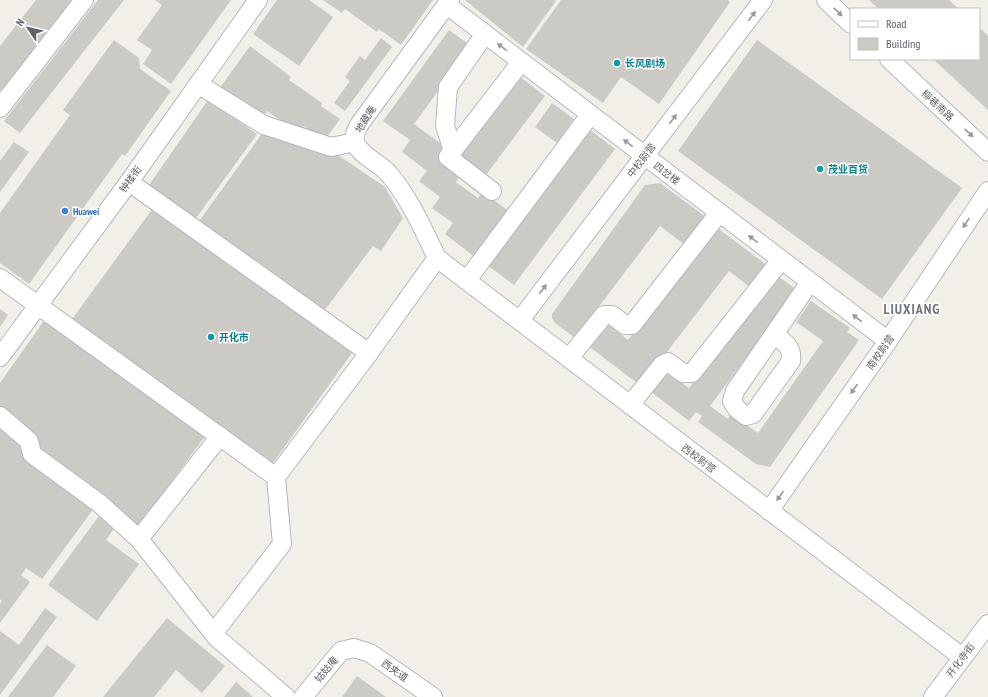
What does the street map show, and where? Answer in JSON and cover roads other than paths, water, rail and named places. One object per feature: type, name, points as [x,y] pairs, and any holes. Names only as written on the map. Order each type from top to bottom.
[{"type":"street","points":[[0,108],[84,0]]},
{"type":"street","name":"钟楼街","points":[[0,357],[128,182],[257,0]]},
{"type":"street","name":"中校尉营","points":[[520,320],[763,0]]},
{"type":"street","points":[[826,0],[850,23]]},
{"type":"street","name":"四岔楼","points":[[448,2],[521,62],[888,341]]},
{"type":"street","name":"地藏庵","points":[[437,258],[405,195],[388,173],[361,151],[355,142],[354,135],[358,125],[448,2]]},
{"type":"street","points":[[453,151],[445,126],[448,86],[486,34]]},
{"type":"street","name":"柳巷南路","points":[[890,60],[988,152]]},
{"type":"street","points":[[492,191],[448,157],[521,62]]},
{"type":"street","points":[[198,84],[264,125],[331,147],[355,142]]},
{"type":"street","points":[[467,280],[590,115]]},
{"type":"street","points":[[128,182],[369,353]]},
{"type":"street","name":"南校尉营","points":[[769,512],[888,341],[988,191]]},
{"type":"street","points":[[569,358],[604,315],[612,315],[625,325],[632,325],[719,213]]},
{"type":"street","points":[[217,638],[216,630],[219,625],[282,544],[276,477],[369,353],[437,258]]},
{"type":"street","name":"西校尉营","points":[[437,258],[769,512],[962,657]]},
{"type":"street","points":[[630,405],[662,365],[668,362],[683,373],[692,373],[782,260]]},
{"type":"street","points":[[0,278],[276,477]]},
{"type":"street","points":[[774,334],[810,282]]},
{"type":"street","points":[[0,416],[29,441],[32,454],[99,503],[139,539],[217,638],[286,697]]},
{"type":"street","points":[[139,539],[220,436]]},
{"type":"street","name":"开化寺街","points":[[933,697],[988,624]]},
{"type":"street","name":"姑姑庵","points":[[303,697],[341,651],[352,652]]},
{"type":"street","name":"姑姑庵","points":[[311,697],[343,659],[352,652]]},
{"type":"street","name":"西夹道","points":[[352,652],[366,658],[420,697]]},
{"type":"street","name":"西夹道","points":[[352,652],[370,653],[433,697]]},
{"type":"place","name":"长风剧场","points":[[617,63]]},
{"type":"place","name":"茂业百货","points":[[820,169]]},
{"type":"place","name":"Huawei","points":[[65,211]]},
{"type":"place","name":"开化市","points":[[211,337]]},
{"type":"district","name":"LIUXIANG","points":[[912,309]]}]
